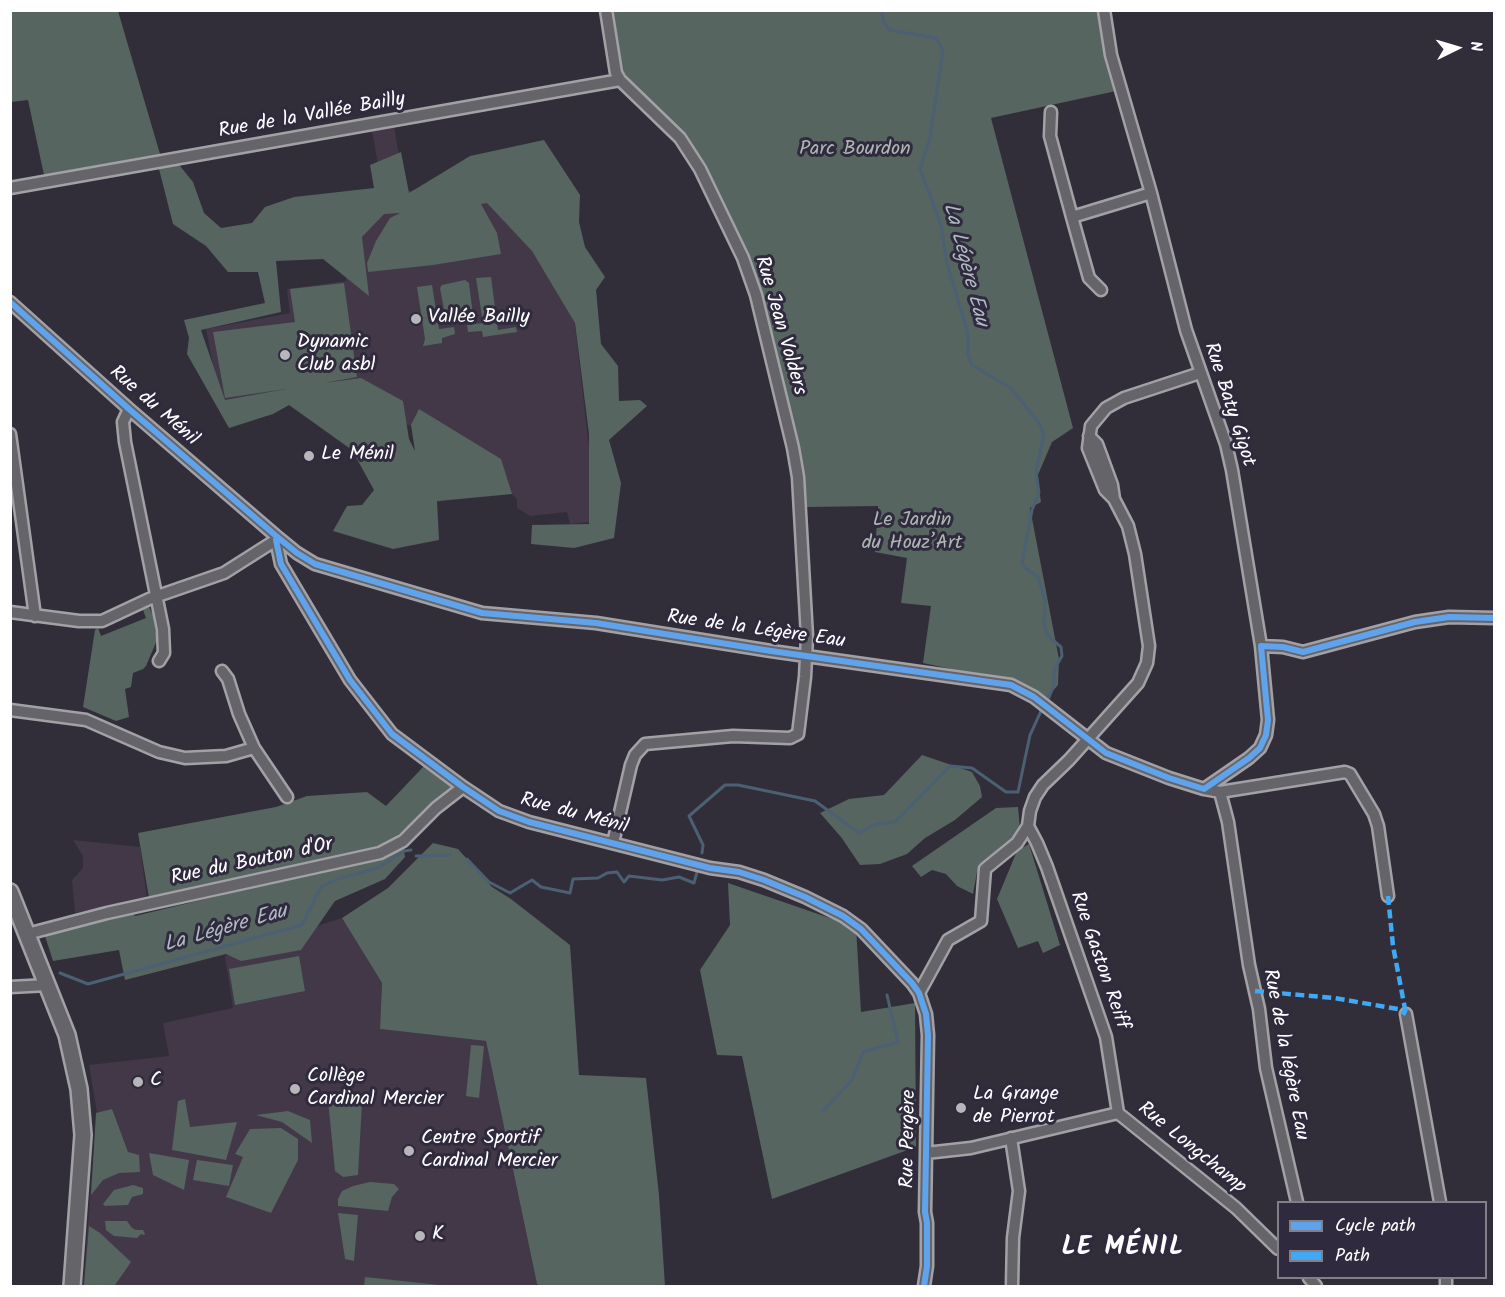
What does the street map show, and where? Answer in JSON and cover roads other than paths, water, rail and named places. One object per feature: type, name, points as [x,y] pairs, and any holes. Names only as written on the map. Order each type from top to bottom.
[{"type":"main road","points":[[10,892],[67,1035],[76,1070],[83,1135],[72,1287]]},
{"type":"street","points":[[606,10],[614,65],[620,80]]},
{"type":"street","name":"Rue Baty Gigot","points":[[1104,10],[1111,55],[1150,193],[1185,330],[1212,401],[1230,462],[1261,646],[1268,720],[1266,735],[1255,753],[1204,789]]},
{"type":"street","name":"Rue de la Vallée Bailly","points":[[10,188],[620,80]]},
{"type":"street","name":"Rue Jean Volders","points":[[613,843],[631,765],[635,755],[645,744],[733,736],[790,738],[798,734],[806,655],[798,477],[756,295],[738,248],[700,169],[680,138],[620,80]]},
{"type":"street","points":[[1051,112],[1050,136],[1089,278],[1101,290]]},
{"type":"street","points":[[1072,217],[1150,193]]},
{"type":"street","name":"Rue du Ménil","points":[[10,302],[275,537],[281,564],[350,680],[392,734],[463,787],[499,811],[514,817],[710,867],[739,872],[805,897],[843,916],[861,929],[919,993]]},
{"type":"street","points":[[919,993],[948,940],[981,921],[985,869],[1017,843],[1028,826],[1035,797],[1043,784],[1069,760],[1138,683],[1147,663],[1149,646],[1135,554],[1128,526],[1114,500],[1105,490],[1088,448],[1091,426],[1106,408],[1124,398],[1200,373]]},
{"type":"street","points":[[129,409],[123,422],[125,442],[164,641],[164,653],[159,661]]},
{"type":"street","points":[[10,434],[35,616]]},
{"type":"street","points":[[10,612],[79,621],[102,621],[156,597],[224,573],[275,537]]},
{"type":"street","name":"Rue de la Légère Eau","points":[[275,537],[315,564],[482,613],[596,623],[1011,684],[1034,697],[1074,727],[1086,740],[1106,753],[1169,778],[1220,792]]},
{"type":"street","points":[[1261,646],[1283,647],[1303,652],[1415,622],[1449,616],[1494,618]]},
{"type":"street","points":[[222,671],[228,679],[239,714],[254,748],[287,797]]},
{"type":"street","points":[[10,710],[86,720],[159,752],[178,757],[200,759],[226,756],[254,748]]},
{"type":"street","points":[[1220,792],[1340,771],[1350,774],[1376,820],[1388,896]]},
{"type":"street","name":"Rue du Bouton d'Or","points":[[27,934],[107,913],[380,853],[403,841],[436,808],[463,787]]},
{"type":"street","name":"Rue de la légère Eau","points":[[1220,792],[1228,822],[1249,965],[1259,1009],[1266,1068],[1297,1201]]},
{"type":"street","name":"Rue Gaston Reiff","points":[[1028,826],[1047,867],[1106,1037],[1118,1113]]},
{"type":"street","points":[[10,987],[48,985]]},
{"type":"street","name":"Rue Pergère","points":[[919,993],[926,1014],[928,1035],[925,1212],[927,1266],[924,1287]]},
{"type":"street","points":[[1406,1014],[1440,1201]]},
{"type":"street","name":"Rue Longchamp","points":[[926,1153],[971,1148],[1118,1113],[1236,1208],[1277,1248]]},
{"type":"street","points":[[1011,1138],[1018,1191],[1013,1238],[1012,1287]]},
{"type":"waterway","name":"La Légère Eau","points":[[881,10],[889,30],[936,38],[943,50],[930,138],[920,169],[941,225],[947,263],[968,334],[968,355],[972,365],[1011,388],[1039,423],[1044,434],[1036,471],[1039,493],[1032,510],[1022,564],[1038,577],[1045,600],[1044,625],[1048,636],[1061,647],[1062,656],[1055,668],[1053,687],[1048,700]]},
{"type":"waterway","name":"La Légère Eau","points":[[702,853],[703,845],[689,816],[725,785],[738,785],[815,801],[859,833],[876,824],[895,822],[950,766],[972,768],[1006,792],[1018,792],[1030,735],[1041,711]]},
{"type":"waterway","name":"La Légère Eau","points":[[60,973],[88,984],[302,925],[321,887],[338,879],[378,868],[404,851],[411,850]]},
{"type":"waterway","points":[[416,856],[450,855]]},
{"type":"waterway","name":"La Légère Eau","points":[[467,859],[489,882],[510,893],[532,880],[541,887],[570,893],[573,879],[598,878],[607,873],[617,872],[624,882],[629,876],[662,880],[679,877],[694,883],[697,872]]},
{"type":"waterway","points":[[823,1111],[852,1080],[863,1052],[898,1042],[887,995]]},
{"type":"place","name":"Vallée Bailly","points":[[416,319]]},
{"type":"place","name":"Dynamic Club asbl","points":[[285,355]]},
{"type":"place","name":"Le Ménil","points":[[309,456]]},
{"type":"place","name":"C","points":[[138,1082]]},
{"type":"place","name":"Collège Cardinal Mercier","points":[[295,1089]]},
{"type":"place","name":"La Grange de Pierrot","points":[[961,1108]]},
{"type":"place","name":"Centre Sportif Cardinal Mercier","points":[[409,1151]]},
{"type":"place","name":"K","points":[[420,1236]]},
{"type":"district","name":"LE MÉNIL","points":[[1123,1250]]},
{"type":"park label","name":"Parc Bourdon","points":[[855,151]]},
{"type":"park label","name":"Le Jardin du Houz’Art","points":[[912,534]]}]
